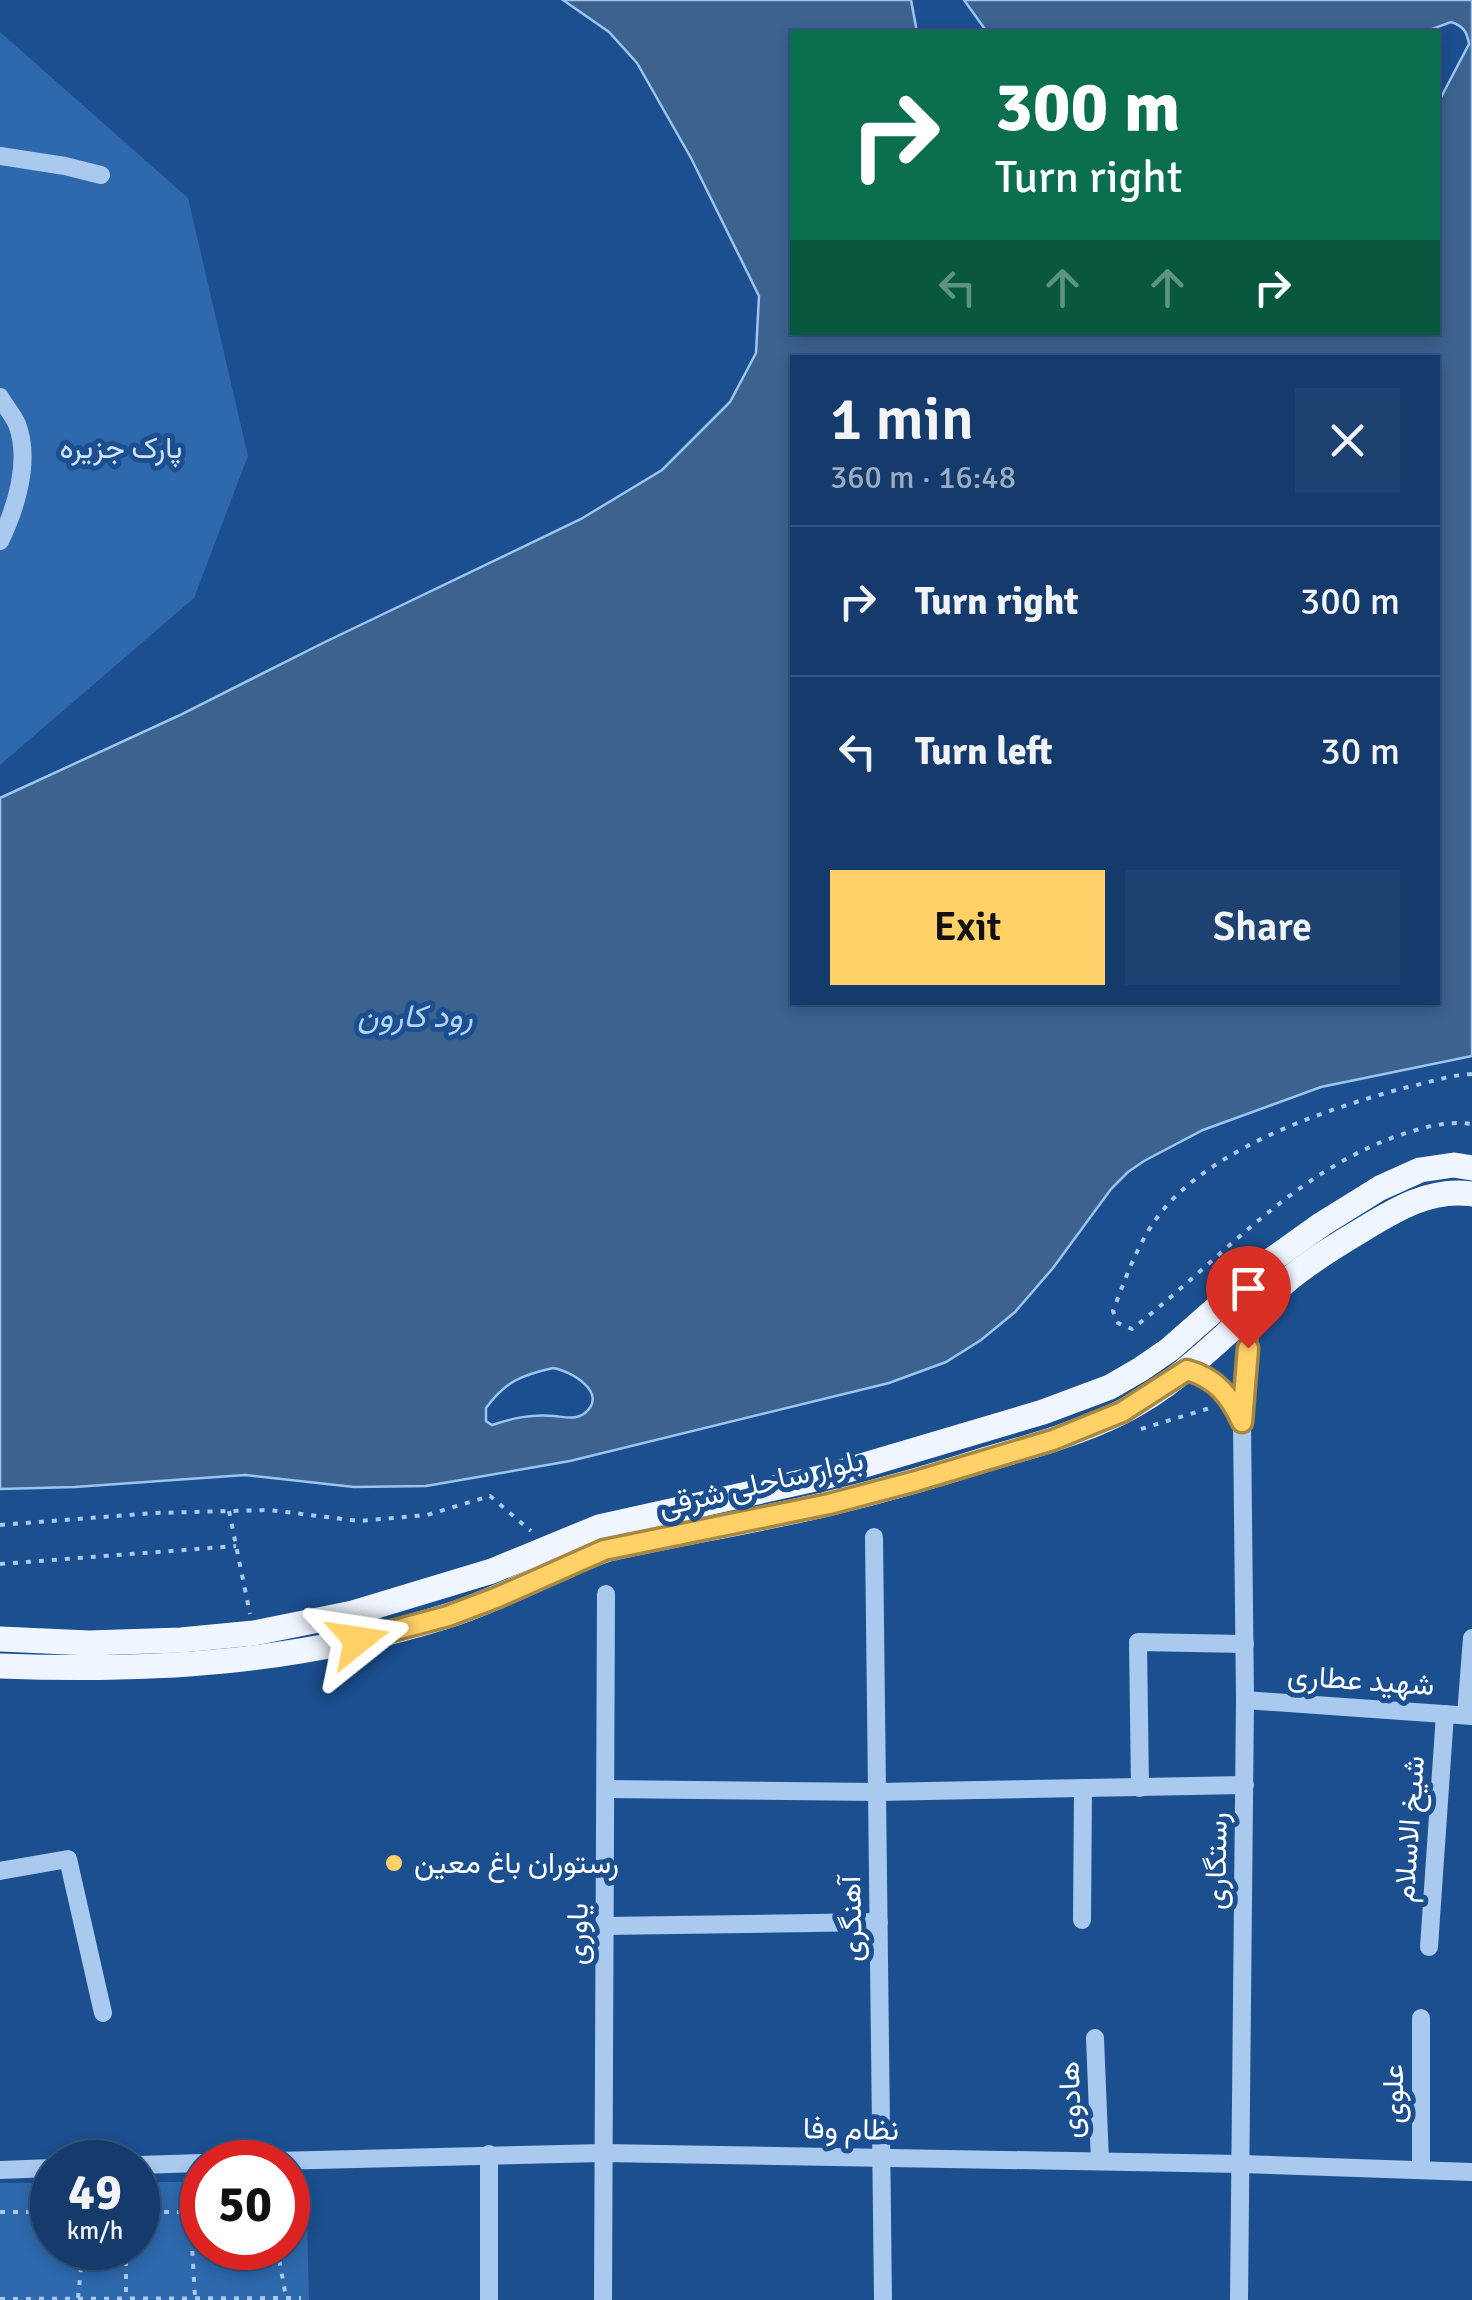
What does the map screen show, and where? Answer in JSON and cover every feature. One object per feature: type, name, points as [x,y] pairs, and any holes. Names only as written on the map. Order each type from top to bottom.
[{"type":"main road","name":"بلوار ساحلی شرقی","points":[[0,1666],[86,1670],[178,1667],[266,1658],[358,1640],[448,1616],[498,1597],[582,1546],[598,1527],[824,1476],[1044,1412],[1110,1387],[1170,1349],[1270,1261],[1380,1188],[1420,1170],[1454,1165],[1472,1168]]},
{"type":"main road","name":"بلوار ساحلی شرقی","points":[[0,1639],[88,1644],[254,1633],[353,1613],[438,1589],[549,1547],[604,1550],[829,1504],[1053,1440],[1122,1412],[1187,1370],[1286,1281],[1393,1211],[1428,1196],[1454,1191],[1472,1194]]},
{"type":"street","points":[[0,156],[101,175]]},
{"type":"street","points":[[0,397],[17,425],[22,455],[19,488],[0,541]]},
{"type":"street","name":"رستگاری","points":[[1239,2300],[1246,1700],[1242,1422],[1252,1311]]},
{"type":"street","points":[[1187,1370],[1217,1384],[1232,1401],[1242,1422]]},
{"type":"street","name":"آهنگری","points":[[874,1537],[883,2300]]},
{"type":"street","name":"یاوری","points":[[604,2300],[606,1594]]},
{"type":"street","points":[[1469,1716],[1472,1638]]},
{"type":"street","points":[[1140,1788],[1138,1642],[1245,1644]]},
{"type":"street","name":"شهید عطاری","points":[[1246,1700],[1469,1716]]},
{"type":"street","name":"شیخ الاسلام","points":[[1428,1947],[1445,1714]]},
{"type":"street","points":[[606,1789],[877,1792],[1245,1785]]},
{"type":"street","points":[[1082,1920],[1083,1789]]},
{"type":"street","points":[[0,1872],[68,1859],[102,2013]]},
{"type":"street","points":[[604,1926],[879,1922]]},
{"type":"street","name":"علوی","points":[[1421,2018],[1421,2170]]},
{"type":"street","name":"هادوی","points":[[1095,2038],[1100,2161]]},
{"type":"street","name":"نظام وفا","points":[[310,2160],[603,2153],[1472,2172]]},
{"type":"street","points":[[489,2154],[490,2300]]},
{"type":"street","points":[[0,2170],[30,2169]]},
{"type":"path","points":[[1472,1074],[1456,1075],[1332,1111],[1278,1131],[1205,1172],[1169,1204],[1137,1249],[1113,1311],[1118,1323],[1132,1329],[1239,1234],[1344,1161],[1373,1145],[1421,1128],[1472,1124]]},
{"type":"path","points":[[0,1525],[155,1513],[269,1510],[359,1521],[427,1514],[490,1496],[549,1547]]},
{"type":"path","points":[[229,1511],[254,1633]]},
{"type":"path","points":[[0,1564],[236,1546]]},
{"type":"path","points":[[0,2212],[30,2212]]},
{"type":"path","points":[[78,2298],[81,2270]]},
{"type":"path","points":[[126,2270],[126,2298]]},
{"type":"path","points":[[193,2270],[194,2298]]},
{"type":"path","points":[[281,2270],[287,2299]]},
{"type":"path","points":[[0,2299],[302,2298]]},
{"type":"green space","name":"پارک جزیره","points":[[0,32],[188,198],[248,456],[194,598],[0,765]]},
{"type":"green space","points":[[160,2182],[180,2182],[180,2270],[308,2270],[309,2300],[0,2300],[0,2183],[30,2183],[30,2270],[160,2270]]},
{"type":"water","name":"رود کارون","points":[[563,0],[911,0],[917,30],[790,30],[790,335],[1440,335],[1440,99],[1469,44],[1461,27],[1451,22],[1429,30],[986,30],[964,0],[1472,0],[1472,1056],[1321,1087],[1203,1130],[1144,1161],[1111,1189],[1015,1312],[946,1362],[889,1383],[570,1461],[426,1486],[354,1487],[245,1475],[0,1489],[0,798],[178,716],[581,519],[662,470],[730,402],[756,353],[759,296],[691,158],[637,63],[609,32]],"holes":[[[553,1368],[585,1384],[593,1398],[582,1415],[530,1416],[492,1425],[486,1421],[486,1408],[508,1385]]]},
{"type":"place","name":"رستوران باغ معین","points":[[394,1863]]},
{"type":"route","points":[[358,1640],[448,1616],[604,1550],[829,1504],[1053,1440],[1122,1412],[1187,1370],[1217,1384],[1232,1401],[1242,1422],[1248,1348]]}]
